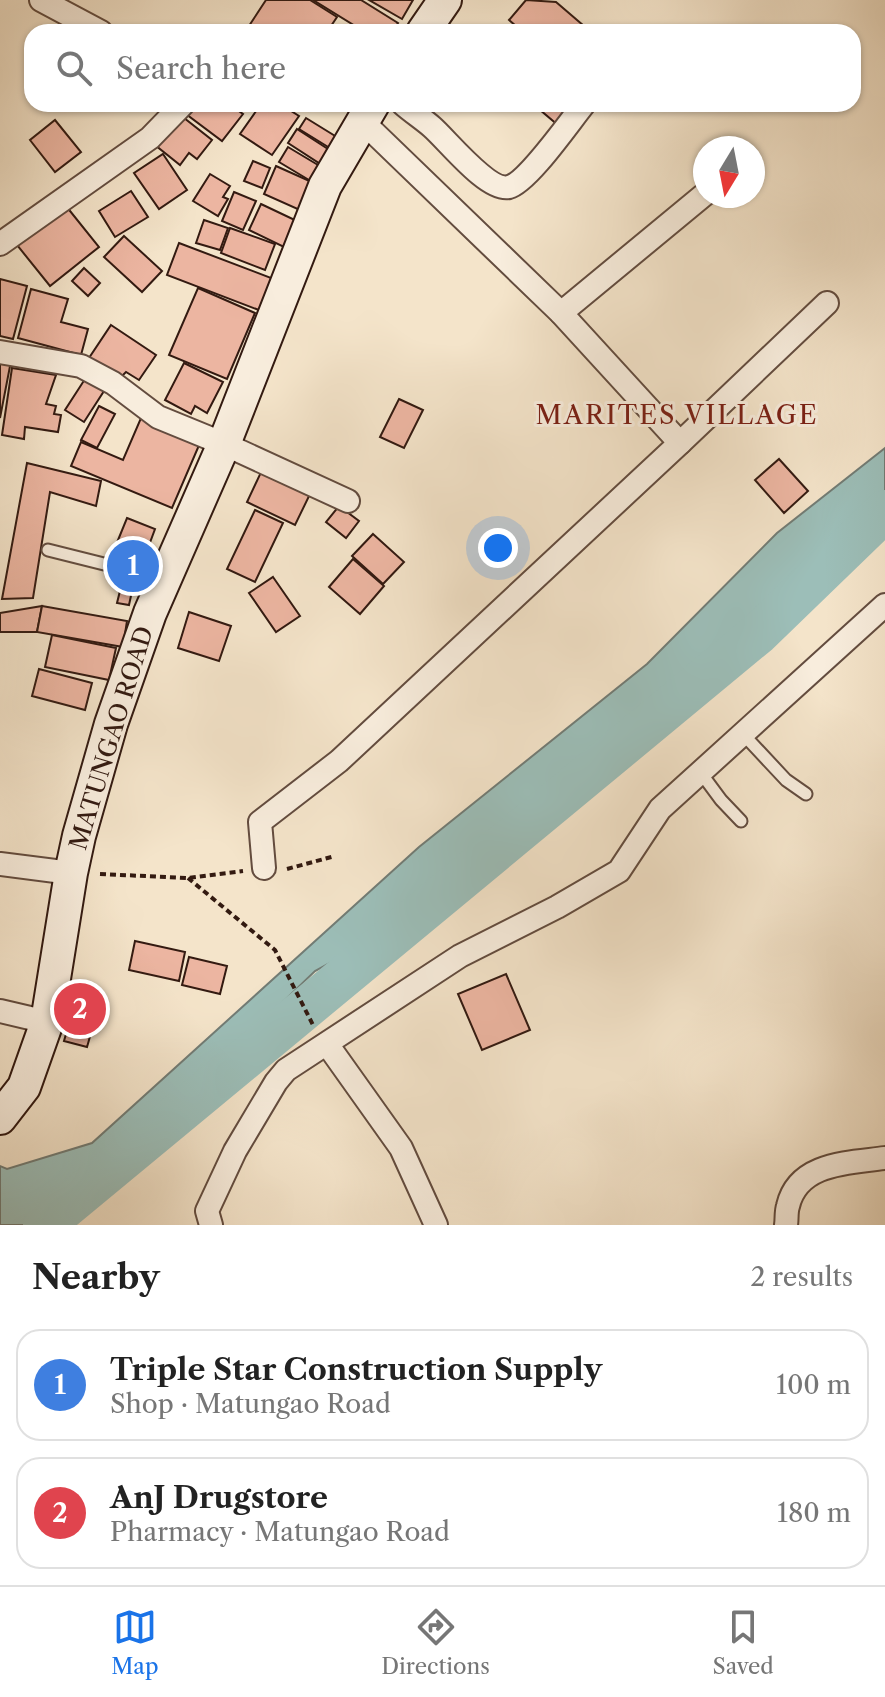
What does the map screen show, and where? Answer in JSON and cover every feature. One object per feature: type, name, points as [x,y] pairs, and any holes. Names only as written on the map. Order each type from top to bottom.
[{"type":"main road","points":[[428,24],[445,0]]},
{"type":"main road","name":"MATUNGAO ROAD","points":[[0,1118],[24,1087],[47,1022],[71,873],[111,724],[150,613],[224,444],[325,186],[368,112]]},
{"type":"street","points":[[41,0],[86,24]]},
{"type":"street","points":[[0,244],[150,138],[175,112]]},
{"type":"street","points":[[368,112],[561,313],[680,443]]},
{"type":"street","points":[[413,112],[483,177],[499,187],[511,187],[529,173],[578,112]]},
{"type":"street","points":[[561,313],[693,204]]},
{"type":"street","points":[[264,868],[260,822],[339,761],[827,303]]},
{"type":"street","points":[[0,352],[81,366],[113,383],[158,417],[348,501]]},
{"type":"street","points":[[211,1225],[207,1211],[235,1151],[276,1082],[321,1037],[460,956],[557,907],[619,871],[660,809],[885,605]]},
{"type":"street","points":[[0,864],[71,873]]},
{"type":"street","points":[[0,1011],[47,1022]]},
{"type":"street","points":[[321,1037],[401,1148],[436,1225]]},
{"type":"street","points":[[786,1225],[788,1203],[802,1179],[827,1166],[885,1158]]},
{"type":"lane","points":[[48,550],[165,579]]},
{"type":"lane","points":[[743,734],[786,780],[806,794]]},
{"type":"lane","points":[[701,773],[741,821]]},
{"type":"path","points":[[71,873],[188,878],[264,868],[283,870],[335,856]]},
{"type":"path","points":[[188,878],[275,950],[321,1037]]},
{"type":"water","points":[[885,448],[885,507],[846,533],[762,636],[628,725],[478,882],[315,971],[163,1118],[67,1199],[64,1225],[0,1225],[0,1166],[7,1169],[92,1143],[419,847],[647,664],[777,533]]},
{"type":"building","points":[[266,0],[310,0],[337,17],[332,24],[250,24]]},
{"type":"building","points":[[313,0],[361,0],[398,23],[397,24],[352,24]]},
{"type":"building","points":[[369,0],[413,0],[402,19]]},
{"type":"building","points":[[526,0],[556,2],[582,24],[514,24],[509,20]]},
{"type":"building","points":[[240,112],[243,114],[222,141],[186,114]]},
{"type":"building","points":[[255,112],[293,112],[299,116],[272,155],[240,134]]},
{"type":"building","points":[[542,112],[582,112],[565,131]]},
{"type":"building","points":[[179,114],[212,140],[197,159],[189,153],[180,165],[155,145]]},
{"type":"building","points":[[306,118],[340,139],[333,150],[299,129]]},
{"type":"building","points":[[55,120],[81,152],[55,172],[30,140]]},
{"type":"building","points":[[297,129],[331,151],[322,165],[288,143]]},
{"type":"building","points":[[288,147],[323,168],[314,183],[279,162]]},
{"type":"building","points":[[163,154],[187,190],[159,209],[134,173]]},
{"type":"building","points":[[253,161],[270,168],[262,188],[244,181]]},
{"type":"building","points":[[276,166],[314,183],[302,211],[264,194]]},
{"type":"building","points":[[210,174],[230,186],[223,197],[228,199],[218,216],[193,201]]},
{"type":"building","points":[[131,191],[148,217],[115,237],[99,211]]},
{"type":"building","points":[[234,192],[256,201],[243,230],[222,221]]},
{"type":"building","points":[[62,201],[99,247],[50,286],[13,240]]},
{"type":"building","points":[[261,204],[299,222],[286,248],[249,230]]},
{"type":"building","points":[[204,220],[228,228],[220,250],[196,243]]},
{"type":"building","points":[[230,228],[275,244],[265,270],[221,253]]},
{"type":"building","points":[[124,236],[162,271],[142,292],[104,257]]},
{"type":"building","points":[[179,243],[279,281],[264,312],[167,275]]},
{"type":"building","points":[[84,268],[100,283],[88,296],[72,281]]},
{"type":"building","points":[[0,279],[27,286],[13,339],[0,336]]},
{"type":"building","points":[[198,288],[255,313],[227,379],[169,355]]},
{"type":"building","points":[[31,289],[68,299],[61,322],[88,329],[81,355],[18,338]]},
{"type":"building","points":[[111,325],[156,355],[139,380],[126,372],[120,378],[89,358]]},
{"type":"building","points":[[0,359],[11,361],[0,418]]},
{"type":"building","points":[[184,363],[223,382],[207,413],[195,406],[191,414],[165,400]]},
{"type":"building","points":[[12,368],[56,375],[46,404],[56,406],[54,414],[61,415],[58,432],[25,427],[24,439],[2,435]]},
{"type":"building","points":[[85,379],[104,391],[84,422],[65,410]]},
{"type":"building","points":[[399,399],[423,410],[404,448],[380,437]]},
{"type":"building","points":[[99,406],[115,414],[97,448],[81,440]]},
{"type":"building","points":[[141,418],[200,443],[172,508],[71,466],[81,442],[123,460]]},
{"type":"building","points":[[779,459],[808,491],[784,513],[755,480]]},
{"type":"building","points":[[27,463],[101,481],[96,506],[50,492],[33,598],[2,599]]},
{"type":"building","points":[[263,468],[311,492],[295,525],[247,502]]},
{"type":"building","points":[[339,506],[359,521],[346,538],[326,522]]},
{"type":"building","points":[[255,510],[283,523],[255,582],[227,569]]},
{"type":"building","points":[[127,518],[155,529],[145,556],[116,545]]},
{"type":"building","points":[[373,534],[404,562],[383,584],[352,556]]},
{"type":"building","points":[[353,559],[384,586],[360,614],[329,587]]},
{"type":"building","points":[[124,575],[135,577],[129,605],[117,603]]},
{"type":"building","points":[[273,577],[300,616],[276,632],[249,593]]},
{"type":"building","points":[[42,606],[37,632],[0,632],[0,613]]},
{"type":"building","points":[[42,606],[127,621],[123,647],[37,632]]},
{"type":"building","points":[[189,612],[231,626],[219,661],[178,648]]},
{"type":"building","points":[[52,635],[116,648],[109,680],[45,667]]},
{"type":"building","points":[[39,669],[92,683],[85,710],[32,696]]},
{"type":"building","points":[[135,941],[185,952],[179,981],[129,970]]},
{"type":"building","points":[[189,957],[227,966],[220,994],[182,985]]},
{"type":"building","points":[[506,974],[530,1030],[482,1050],[458,994]]},
{"type":"building","points":[[76,999],[99,1005],[87,1047],[64,1041]]},
{"type":"waterway","points":[[44,1225],[759,633],[885,511]]},
{"type":"place","name":"Triple Star Construction Supply","points":[[133,566]]},
{"type":"place","name":"AnJ Drugstore","points":[[80,1009]]},
{"type":"district","name":"MARITES VILLAGE","points":[[677,415]]}]
